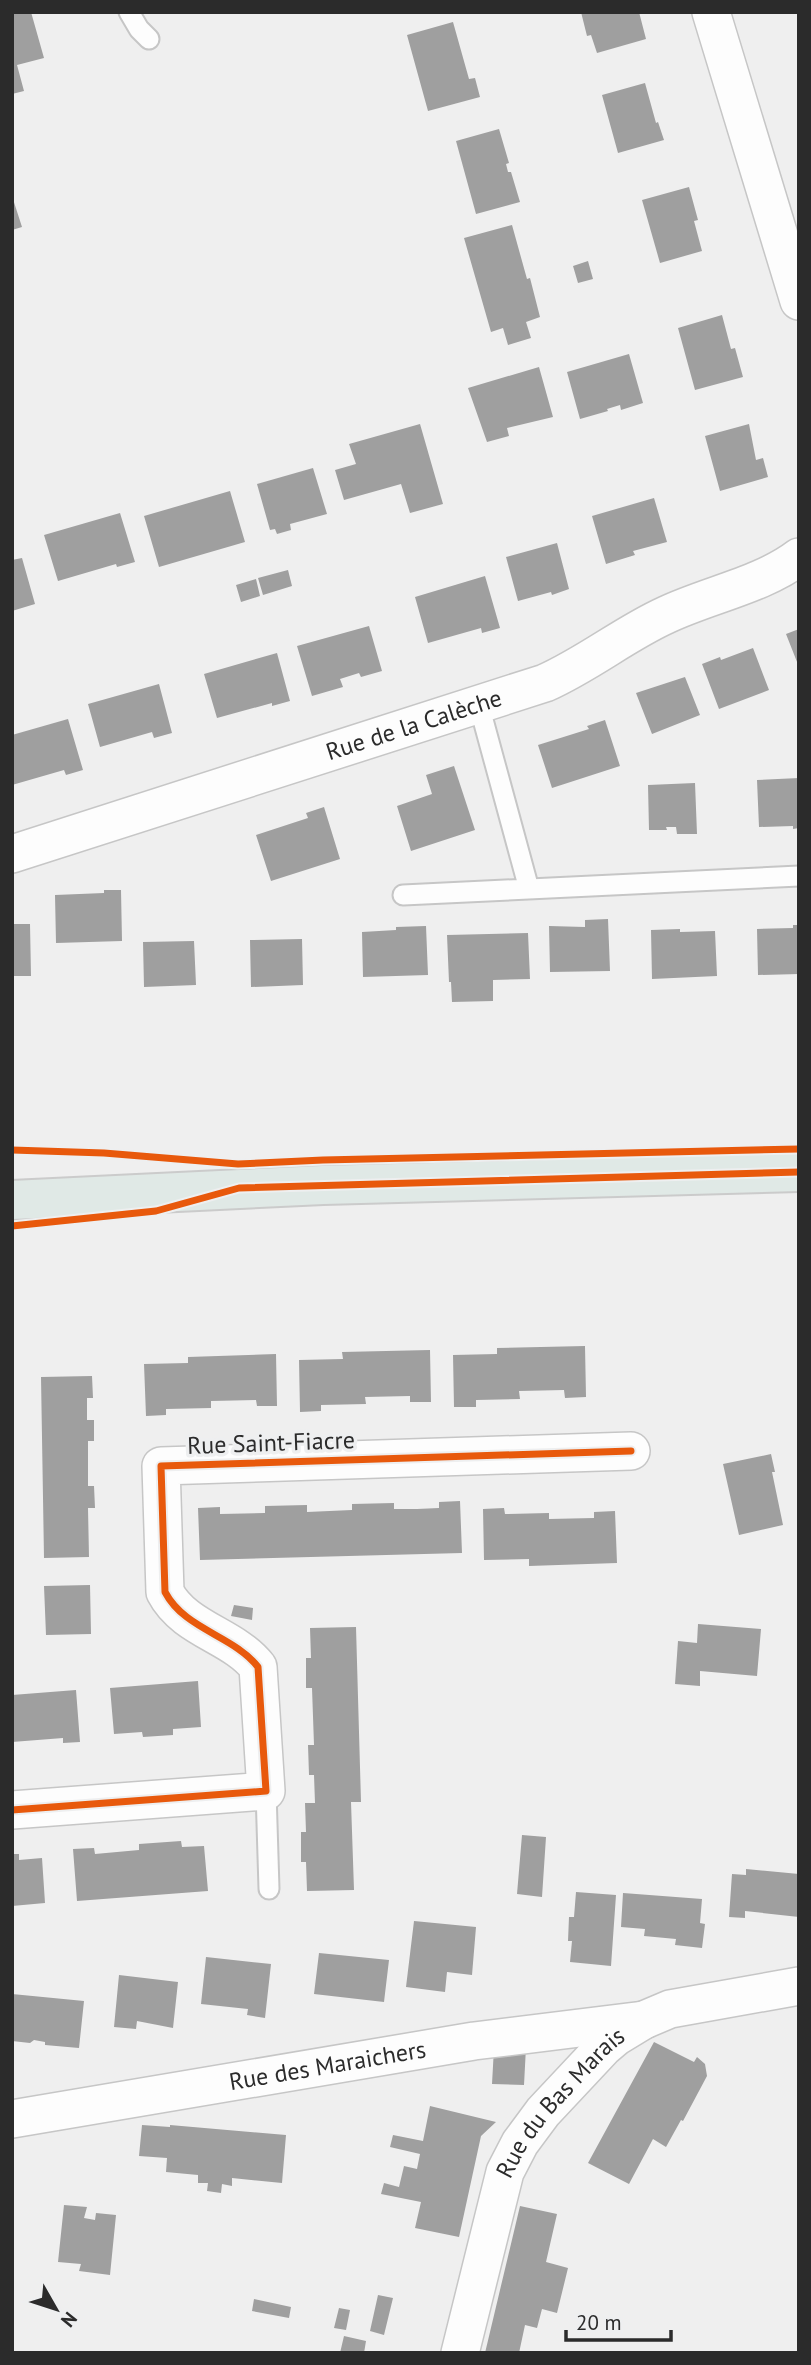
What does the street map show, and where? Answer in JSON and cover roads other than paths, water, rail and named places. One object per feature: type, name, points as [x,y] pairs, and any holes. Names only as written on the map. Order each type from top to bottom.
[{"type":"main road","points":[[12,1174],[323,1160],[799,1149]]},
{"type":"main road","points":[[12,1200],[323,1185],[799,1172]]},
{"type":"street","points":[[711,12],[799,301]]},
{"type":"street","name":"Rue de la Calèche","points":[[12,854],[479,705],[561,676],[665,615],[775,572],[799,557]]},
{"type":"street","name":"Rue Saint-Fiacre","points":[[266,1791],[258,1667],[241,1651],[185,1617],[165,1592],[161,1466],[631,1451]]},
{"type":"street","points":[[12,1810],[266,1791]]},
{"type":"street","name":"Rue du Bas Marais","points":[[460,2353],[499,2191],[512,2157],[537,2120],[585,2066],[616,2037],[644,2020],[670,2009],[799,1986]]},
{"type":"street","name":"Rue des Maraichers","points":[[12,2119],[474,2041],[644,2020]]},
{"type":"lane","points":[[129,12],[149,39]]},
{"type":"lane","points":[[479,705],[529,889]]},
{"type":"lane","points":[[403,895],[799,876]]},
{"type":"lane","points":[[266,1791],[269,1889]]}]
